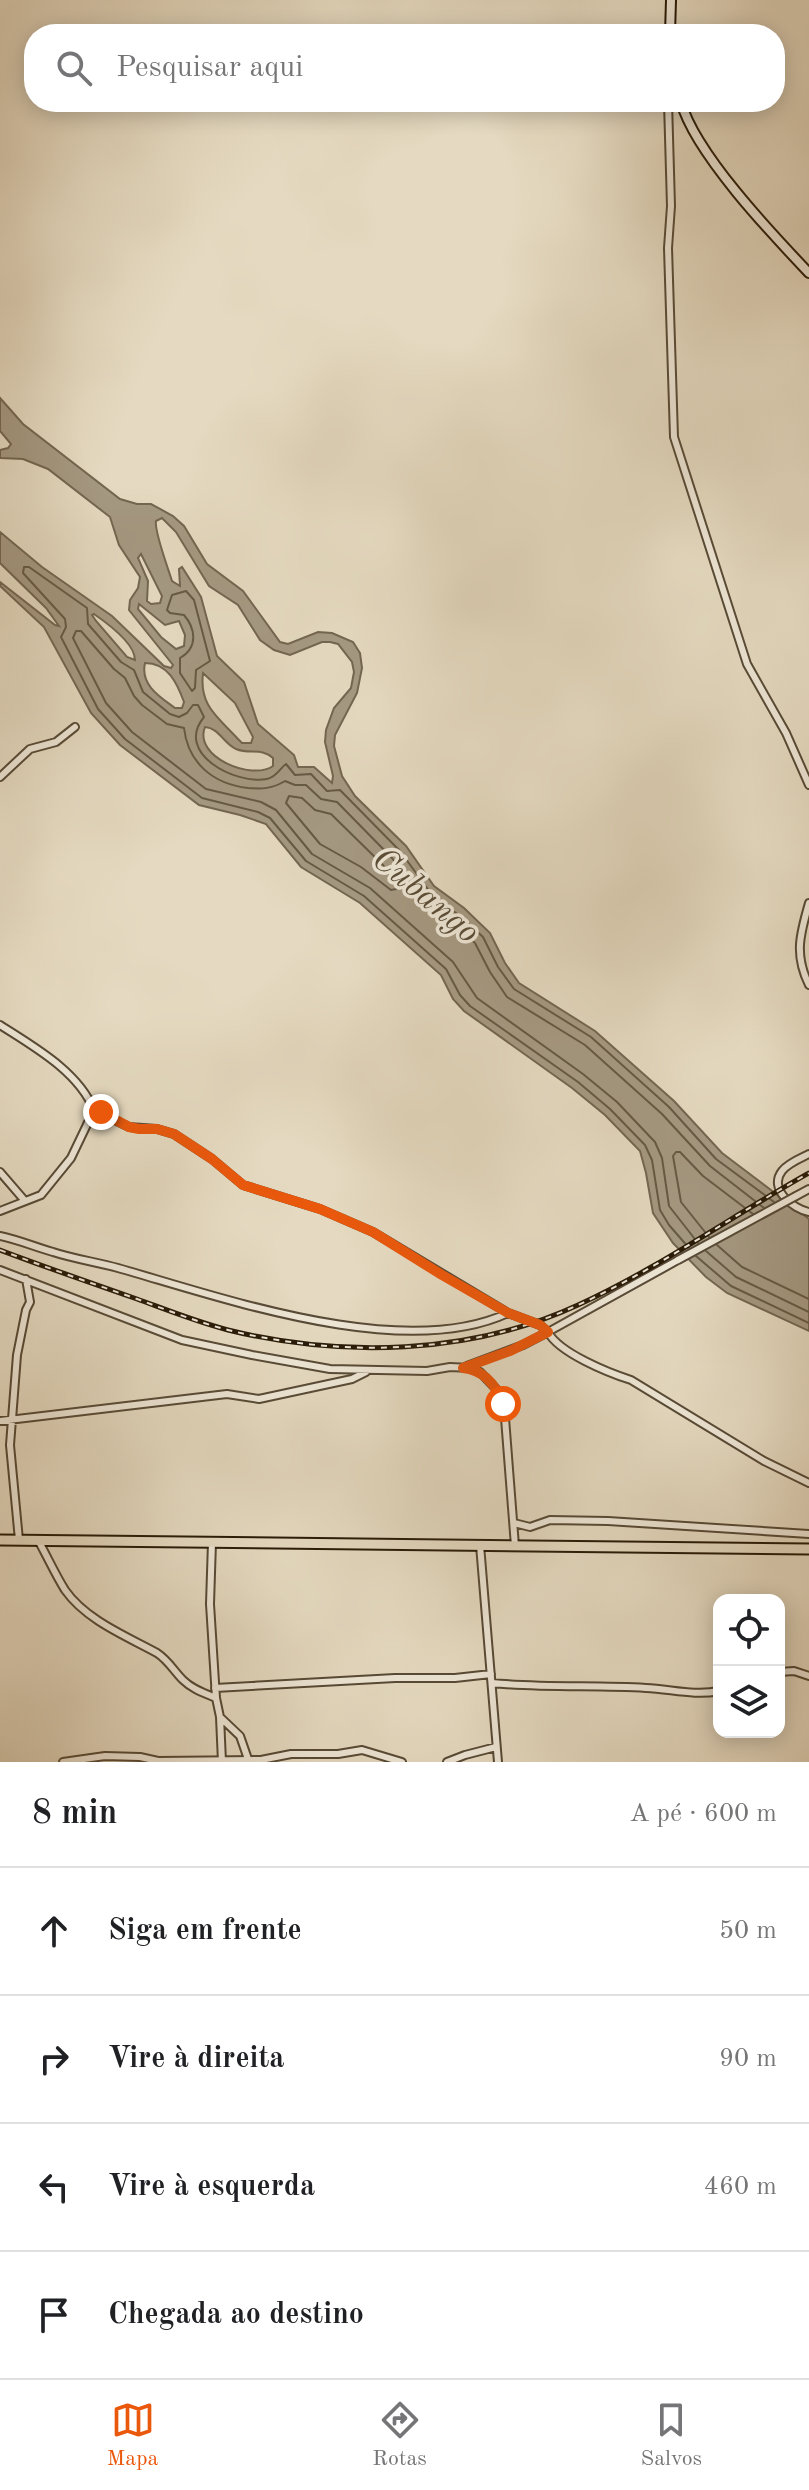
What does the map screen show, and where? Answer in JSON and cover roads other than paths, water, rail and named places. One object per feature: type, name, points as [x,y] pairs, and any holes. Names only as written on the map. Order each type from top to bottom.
[{"type":"main road","points":[[670,24],[671,0]]},
{"type":"main road","points":[[683,112],[722,174],[809,273]]},
{"type":"main road","points":[[0,1540],[809,1549]]},
{"type":"street","points":[[668,112],[671,206],[668,248],[674,437],[747,664],[786,733],[809,785]]},
{"type":"street","points":[[0,777],[30,749],[61,740],[75,727]]},
{"type":"street","points":[[809,903],[798,956],[809,985]]},
{"type":"street","points":[[0,1025],[63,1069],[86,1093],[94,1110],[129,1127],[174,1134],[212,1159],[243,1185],[320,1209],[373,1232],[508,1313],[540,1325],[565,1349],[631,1380],[764,1461],[809,1483]]},
{"type":"street","points":[[0,1211],[41,1195],[71,1158],[94,1110]]},
{"type":"street","points":[[809,1154],[785,1169],[779,1182],[780,1191],[789,1203],[809,1212]]},
{"type":"street","points":[[0,1172],[25,1201]]},
{"type":"street","points":[[463,1368],[510,1351],[548,1332],[809,1189]]},
{"type":"street","points":[[0,1236],[233,1303],[328,1323],[382,1329],[432,1329],[480,1322],[508,1313]]},
{"type":"street","points":[[0,1270],[182,1340],[330,1369],[463,1368],[480,1372],[499,1392],[505,1418],[515,1546]]},
{"type":"street","points":[[19,1540],[10,1445],[17,1355],[30,1302],[26,1279]]},
{"type":"street","points":[[0,1421],[227,1394],[259,1399],[352,1379],[372,1370]]},
{"type":"street","points":[[514,1523],[530,1527],[550,1520],[608,1521],[809,1534]]},
{"type":"street","points":[[38,1540],[66,1592],[83,1608],[136,1644],[157,1653],[183,1681],[216,1698]]},
{"type":"street","points":[[212,1542],[210,1604],[222,1761]]},
{"type":"street","points":[[480,1545],[498,1762]]},
{"type":"street","points":[[785,1672],[809,1676]]},
{"type":"street","points":[[215,1688],[491,1674]]},
{"type":"street","points":[[492,1683],[713,1692]]},
{"type":"street","points":[[220,1717],[240,1736],[248,1761]]},
{"type":"street","points":[[447,1762],[496,1747]]},
{"type":"street","points":[[63,1762],[105,1756],[158,1761],[248,1761],[291,1754],[349,1754],[362,1750],[402,1762]]},
{"type":"water","name":"Cubango","points":[[0,398],[23,424],[120,499],[151,504],[173,516],[184,526],[207,564],[243,591],[280,642],[288,644],[318,632],[332,633],[353,642],[360,653],[362,668],[357,693],[335,735],[334,746],[342,776],[355,796],[406,846],[434,886],[464,908],[490,933],[519,983],[595,1031],[674,1101],[722,1153],[809,1219],[809,1331],[727,1293],[706,1277],[673,1243],[653,1213],[640,1151],[605,1115],[572,1088],[464,1011],[453,999],[441,975],[360,903],[301,867],[266,824],[199,805],[120,745],[91,713],[44,627],[0,586],[0,582],[59,626],[46,608],[0,563],[0,532],[42,567],[112,616],[164,666],[171,668],[173,665],[129,610],[140,577],[119,545],[110,517],[48,469],[23,459],[0,458],[0,450],[11,444],[0,431]],"holes":[[[162,518],[176,532],[209,586],[238,605],[260,640],[274,650],[290,655],[322,642],[330,642],[338,644],[352,662],[351,688],[334,708],[326,730],[332,783],[314,767],[298,767],[294,755],[258,724],[244,682],[217,656],[201,597],[182,567],[179,569],[180,586],[172,581],[156,521]],[[141,554],[162,596],[160,603],[147,601],[148,581],[138,558]],[[139,604],[165,625],[179,621],[185,635],[184,646],[176,649],[161,637],[138,609]],[[94,614],[125,641],[135,660],[127,657],[96,621]],[[145,663],[166,670],[175,681],[184,702],[182,708],[175,708],[158,695],[145,678]],[[203,673],[235,703],[253,737],[251,743],[242,743],[212,710],[204,694]],[[205,727],[214,730],[236,749],[269,755],[273,758],[273,766],[264,770],[239,768],[208,748],[204,738]]]},
{"type":"railway","points":[[0,1250],[228,1330],[316,1345],[405,1347],[494,1334],[537,1322],[578,1305],[666,1258],[809,1173]]}]
